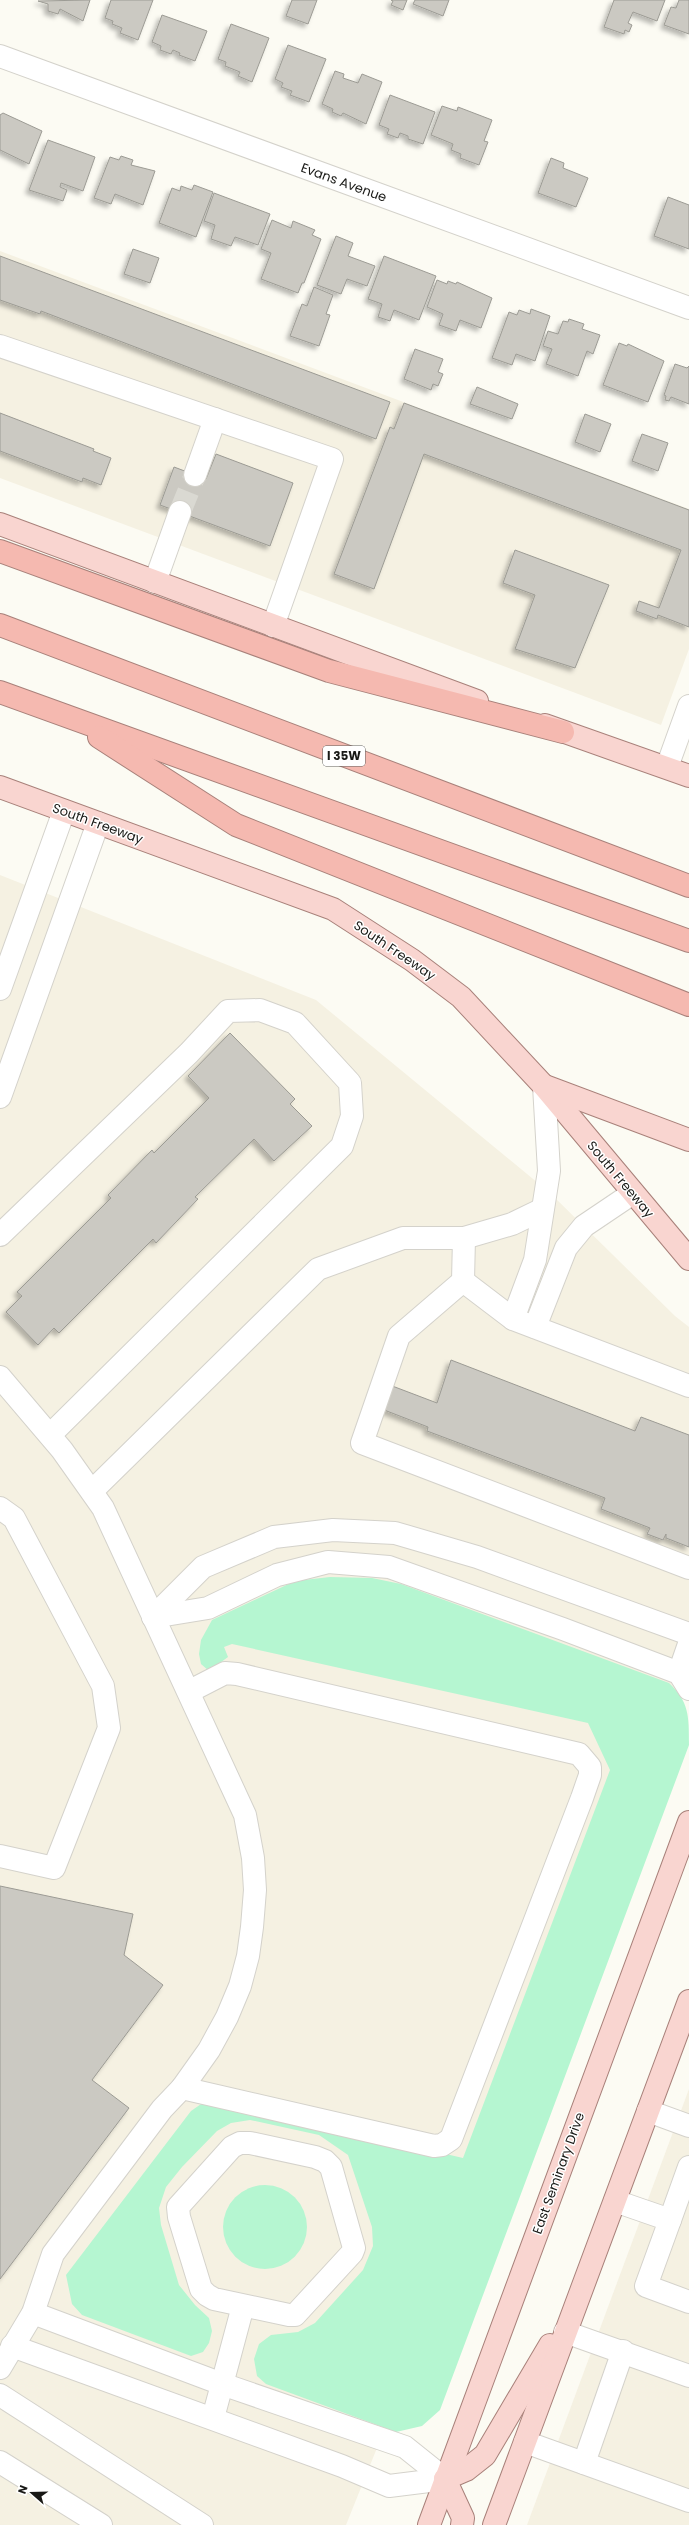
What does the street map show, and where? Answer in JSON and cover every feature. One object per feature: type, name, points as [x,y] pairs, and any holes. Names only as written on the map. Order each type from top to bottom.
[{"type":"highway","points":[[0,551],[329,671],[563,732]]},
{"type":"highway","name":"I 35W","points":[[0,625],[689,886]]},
{"type":"highway","points":[[0,692],[689,940]]},
{"type":"highway","points":[[64,715],[236,824],[689,1005]]},
{"type":"main road","points":[[0,524],[273,626],[563,732],[667,767],[689,776]]},
{"type":"main road","name":"South Freeway","points":[[0,787],[333,909],[412,960],[461,998],[544,1086],[689,1259]]},
{"type":"main road","points":[[544,1086],[689,1140]]},
{"type":"main road","name":"East Seminary Drive","points":[[429,2525],[689,1822]]},
{"type":"main road","points":[[494,2525],[689,2001]]},
{"type":"main road","points":[[462,2525],[463,2518],[445,2480],[466,2470],[485,2455],[578,2298]]},
{"type":"street","name":"Evans Avenue","points":[[0,56],[689,308]]},
{"type":"street","points":[[0,346],[332,459],[273,626]]},
{"type":"street","points":[[195,475],[215,419]]},
{"type":"street","points":[[155,582],[180,512]]},
{"type":"street","points":[[667,767],[689,706]]},
{"type":"street","points":[[0,988],[64,811]]},
{"type":"street","points":[[0,1097],[98,823]]},
{"type":"street","points":[[0,1235],[189,1053],[228,1011],[260,1010],[296,1023],[350,1083],[352,1116],[342,1146],[50,1435]]},
{"type":"street","points":[[513,1319],[535,1260],[541,1210],[549,1171],[544,1086]]},
{"type":"street","points":[[535,1327],[566,1248],[584,1226],[633,1193]]},
{"type":"street","points":[[92,1491],[318,1269],[403,1238],[464,1238],[512,1224],[541,1210]]},
{"type":"street","points":[[464,1238],[463,1281],[399,1336],[362,1443],[689,1568]]},
{"type":"street","points":[[463,1281],[513,1319],[689,1386]]},
{"type":"street","points":[[0,1377],[50,1435],[103,1508],[153,1616],[190,1691],[246,1818],[253,1858],[255,1890],[248,1956],[240,1986],[209,2050],[182,2088],[162,2109],[52,2254],[33,2314],[12,2346],[0,2368]]},
{"type":"street","points":[[0,1508],[14,1518],[103,1686],[109,1728],[54,1868],[0,1856]]},
{"type":"street","points":[[153,1616],[203,1567],[274,1537],[333,1530],[395,1533],[477,1557],[689,1634]]},
{"type":"street","points":[[153,1616],[208,1608],[277,1575],[328,1562],[389,1567],[535,1618],[684,1681],[689,1644]]},
{"type":"street","points":[[182,2088],[434,2146],[442,2145],[451,2139],[590,1775],[590,1767],[579,1754],[230,1672],[190,1691]]},
{"type":"street","points":[[648,2111],[689,2126]]},
{"type":"street","points":[[240,2143],[250,2143],[325,2161],[331,2167],[354,2242],[352,2253],[295,2315],[289,2316],[243,2306],[214,2299],[201,2289],[179,2217],[178,2207],[232,2148],[240,2143]]},
{"type":"street","points":[[689,2167],[646,2286],[689,2302]]},
{"type":"street","points":[[615,2201],[670,2220]]},
{"type":"street","points":[[213,2418],[243,2306]]},
{"type":"street","points":[[33,2314],[222,2384],[405,2447],[445,2480]]},
{"type":"street","points":[[565,2332],[623,2351],[689,2376]]},
{"type":"street","points":[[12,2346],[213,2418],[342,2466],[389,2486],[445,2480]]},
{"type":"street","points":[[584,2463],[623,2351]]},
{"type":"street","points":[[0,2396],[202,2525]]},
{"type":"street","points":[[525,2442],[689,2501]]},
{"type":"street","points":[[0,2462],[101,2525]]},
{"type":"shaded area","points":[[0,251],[689,509],[689,649],[661,725],[0,478]]},
{"type":"shaded area","points":[[0,875],[316,1000],[550,1193],[675,1316],[689,1327],[689,1672],[346,2525],[0,2525]]},
{"type":"shaded area","points":[[689,2089],[689,2525],[527,2525]]},
{"type":"green space","points":[[330,1577],[372,1578],[401,1584],[669,1683],[681,1696],[689,1725],[689,1745],[440,2410],[422,2426],[396,2432],[266,2384],[257,2376],[254,2359],[259,2344],[271,2335],[298,2332],[315,2323],[363,2270],[373,2246],[372,2227],[348,2155],[319,2135],[250,2120],[231,2123],[217,2131],[182,2167],[166,2187],[159,2208],[161,2225],[179,2285],[195,2305],[209,2318],[212,2331],[209,2343],[203,2352],[191,2356],[82,2315],[72,2304],[66,2275],[191,2111],[204,2102],[223,2102],[463,2158],[610,1770],[588,1723],[232,1644],[224,1647],[228,1657],[209,1671],[201,1664],[199,1654],[201,1640],[212,1620],[295,1581]]},
{"type":"green space","points":[[265,2185],[281,2188],[295,2197],[304,2211],[307,2227],[304,2243],[295,2257],[281,2266],[265,2269],[249,2266],[235,2257],[226,2243],[223,2227],[226,2211],[235,2197],[249,2188]]},
{"type":"building","points":[[90,0],[83,21],[60,9],[58,14],[48,11],[48,4],[38,1]]},
{"type":"building","points":[[111,0],[153,0],[138,40],[120,33],[122,28],[112,24],[113,21],[105,18]]},
{"type":"building","points":[[292,0],[317,0],[308,24],[286,16]]},
{"type":"building","points":[[391,0],[407,0],[403,10],[391,5],[393,1]]},
{"type":"building","points":[[415,0],[449,0],[443,16],[413,4]]},
{"type":"building","points":[[614,0],[665,0],[657,21],[633,12],[628,23],[632,25],[629,32],[625,30],[624,34],[604,27]]},
{"type":"building","points":[[679,0],[689,0],[689,34],[664,25],[671,7],[676,8]]},
{"type":"building","points":[[162,15],[207,31],[195,61],[179,55],[180,53],[173,50],[171,54],[160,50],[161,46],[152,42]]},
{"type":"building","points":[[231,24],[269,38],[252,82],[238,76],[240,72],[225,66],[226,62],[218,59]]},
{"type":"building","points":[[288,45],[326,59],[309,102],[290,95],[292,91],[281,87],[283,83],[275,79]]},
{"type":"building","points":[[335,71],[344,74],[343,78],[358,83],[362,74],[382,82],[366,124],[343,113],[341,116],[332,112],[333,109],[322,104]]},
{"type":"building","points":[[390,95],[435,112],[423,144],[408,139],[408,136],[400,133],[398,138],[387,134],[389,129],[379,125]]},
{"type":"building","points":[[442,106],[457,111],[458,107],[492,120],[484,141],[488,142],[479,165],[460,158],[461,154],[451,150],[453,144],[431,135]]},
{"type":"building","points":[[3,113],[42,131],[29,164],[0,150],[0,115]]},
{"type":"building","points":[[48,140],[95,157],[83,191],[61,183],[60,187],[67,190],[63,201],[29,190]]},
{"type":"building","points":[[121,156],[133,160],[131,165],[155,171],[143,205],[115,194],[111,204],[94,198],[110,157],[119,160]]},
{"type":"building","points":[[551,158],[564,163],[563,168],[588,178],[576,207],[538,193]]},
{"type":"building","points":[[194,185],[213,192],[196,237],[159,223],[172,188],[180,191],[181,186],[192,190]]},
{"type":"building","points":[[214,193],[270,214],[258,245],[235,237],[231,246],[211,239],[215,225],[204,221]]},
{"type":"building","points":[[668,197],[689,205],[689,249],[654,236]]},
{"type":"building","points":[[272,220],[291,228],[293,221],[315,230],[312,235],[321,239],[304,283],[302,283],[298,293],[261,279],[271,253],[261,249]]},
{"type":"building","points":[[336,236],[353,243],[348,256],[375,266],[367,286],[347,279],[341,294],[317,285]]},
{"type":"building","points":[[133,249],[159,258],[150,283],[124,274]]},
{"type":"building","points":[[0,256],[390,402],[376,439],[41,311],[40,314],[0,300]]},
{"type":"building","points":[[384,256],[436,276],[419,320],[394,310],[390,321],[378,317],[382,304],[368,299]]},
{"type":"building","points":[[437,280],[447,284],[448,281],[456,284],[457,282],[492,298],[481,328],[460,320],[456,331],[439,325],[443,314],[427,307]]},
{"type":"building","points":[[314,287],[333,295],[326,314],[330,315],[319,346],[290,336],[302,304],[307,306]]},
{"type":"building","points":[[531,309],[550,316],[535,361],[516,354],[512,365],[492,358],[509,312],[517,315],[519,310],[530,314]]},
{"type":"building","points":[[569,319],[584,324],[582,329],[600,335],[593,354],[587,351],[578,376],[546,364],[552,349],[543,346],[548,331],[558,334],[563,321],[568,322]]},
{"type":"building","points":[[619,343],[627,346],[628,344],[664,361],[648,402],[603,385]]},
{"type":"building","points":[[415,349],[443,359],[438,372],[443,374],[438,386],[433,384],[431,390],[404,379]]},
{"type":"building","points":[[675,364],[687,368],[689,366],[689,404],[671,397],[669,401],[665,400],[666,396],[664,395]]},
{"type":"building","points":[[477,387],[518,404],[512,419],[470,404]]},
{"type":"building","points":[[404,403],[689,510],[689,627],[658,615],[657,619],[636,611],[639,601],[659,608],[681,550],[424,454],[374,589],[334,574],[390,427],[394,429]]},
{"type":"building","points":[[0,413],[94,449],[93,451],[111,458],[101,485],[83,478],[82,482],[0,451]]},
{"type":"building","points":[[585,414],[611,424],[600,452],[575,442]]},
{"type":"building","points":[[642,434],[668,443],[658,471],[632,461]]},
{"type":"building","points":[[216,454],[293,483],[270,546],[160,505],[174,467],[206,479]]},
{"type":"building","points":[[515,550],[609,585],[575,668],[515,649],[535,595],[503,583]]},
{"type":"building","points":[[230,1033],[295,1099],[290,1104],[312,1126],[274,1161],[254,1139],[195,1197],[198,1199],[156,1243],[153,1239],[59,1333],[54,1328],[38,1345],[6,1312],[22,1296],[17,1292],[111,1198],[108,1195],[152,1150],[154,1153],[209,1098],[188,1076]]},
{"type":"building","points":[[451,1360],[635,1431],[641,1417],[689,1435],[689,1547],[666,1538],[666,1534],[663,1540],[647,1534],[650,1528],[601,1509],[605,1498],[427,1431],[428,1427],[379,1408],[387,1384],[437,1403]]},
{"type":"building","points":[[0,1886],[133,1914],[124,1955],[163,1985],[92,2080],[129,2108],[0,2279]]},
{"type":"tunnel","points":[[180,512],[195,475]]}]
